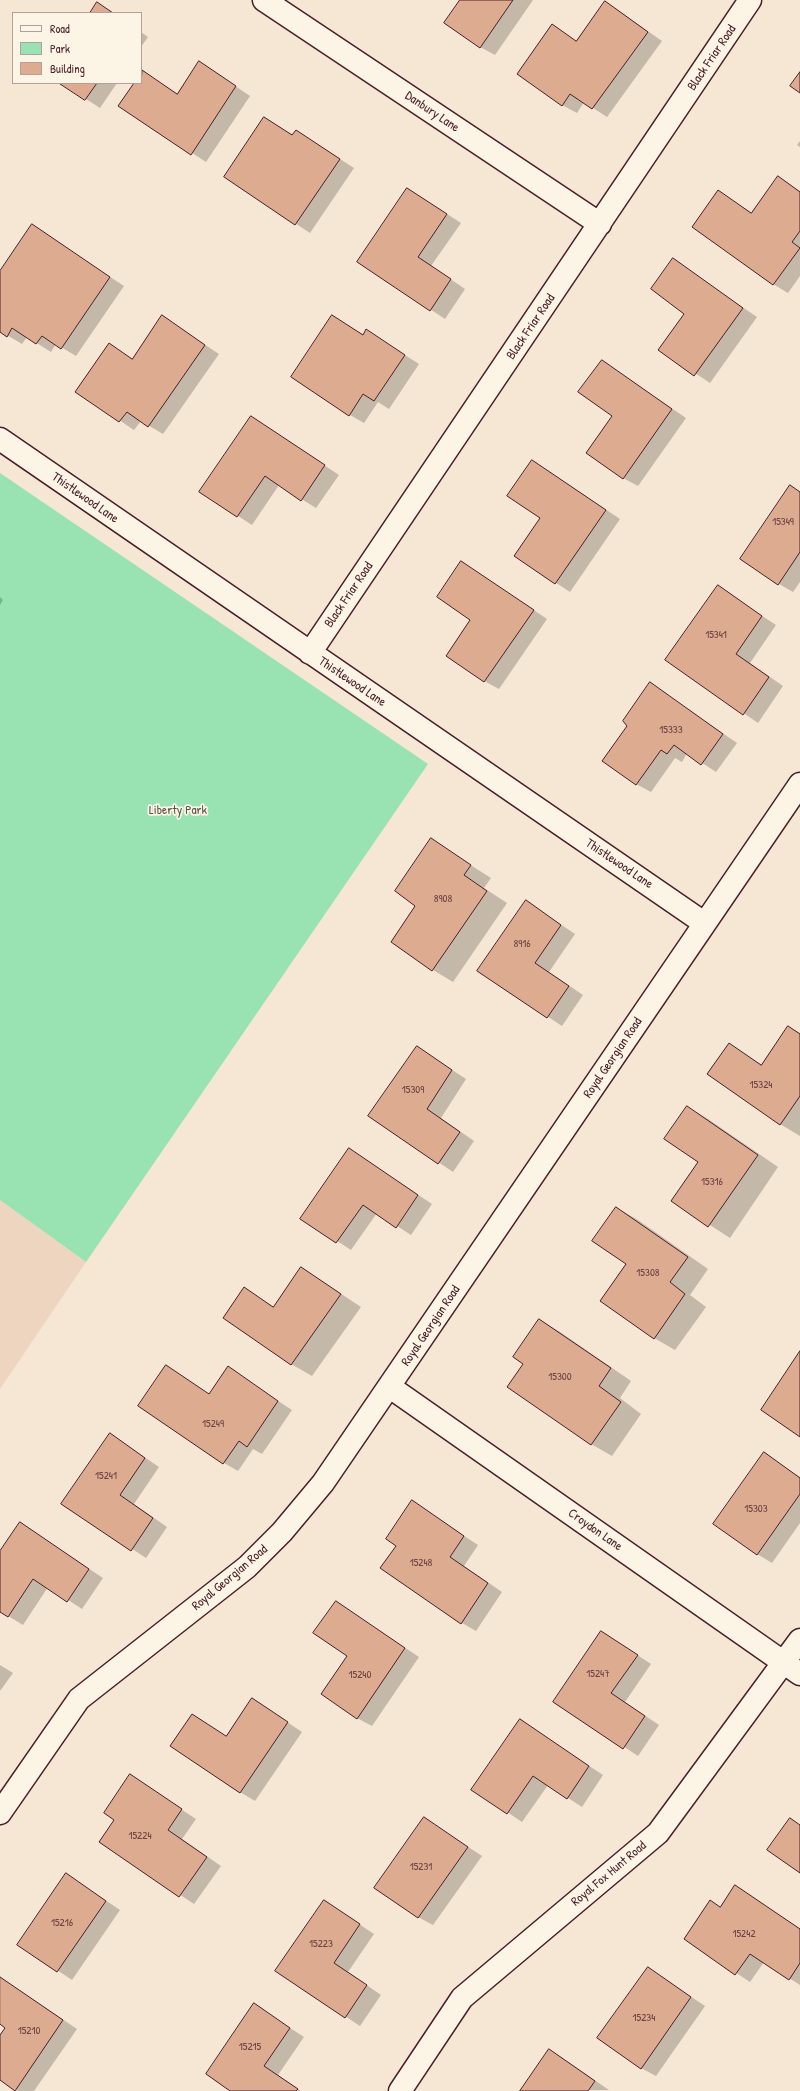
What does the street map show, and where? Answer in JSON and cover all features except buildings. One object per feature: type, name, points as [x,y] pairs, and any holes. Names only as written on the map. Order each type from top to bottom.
[{"type":"street","name":"Danbury Lane","points":[[264,0],[600,224]]},
{"type":"street","name":"Black Friar Road","points":[[310,653],[750,0]]},
{"type":"street","name":"Thistlewood Lane","points":[[0,440],[704,923]]},
{"type":"street","name":"Royal Georgian Road","points":[[0,1812],[79,1700],[247,1568],[282,1532],[323,1483],[390,1387],[704,923],[800,784]]},
{"type":"street","name":"Croydon Lane","points":[[390,1387],[792,1668]]},
{"type":"street","name":"Royal Fox Hunt Road","points":[[400,2091],[462,1998],[658,1833],[792,1668],[800,1640]]},
{"type":"shaded area","points":[[0,1200],[86,1262],[0,1389]]},
{"type":"green space","name":"Liberty Park","points":[[0,473],[428,764],[86,1262],[0,1200]]}]
